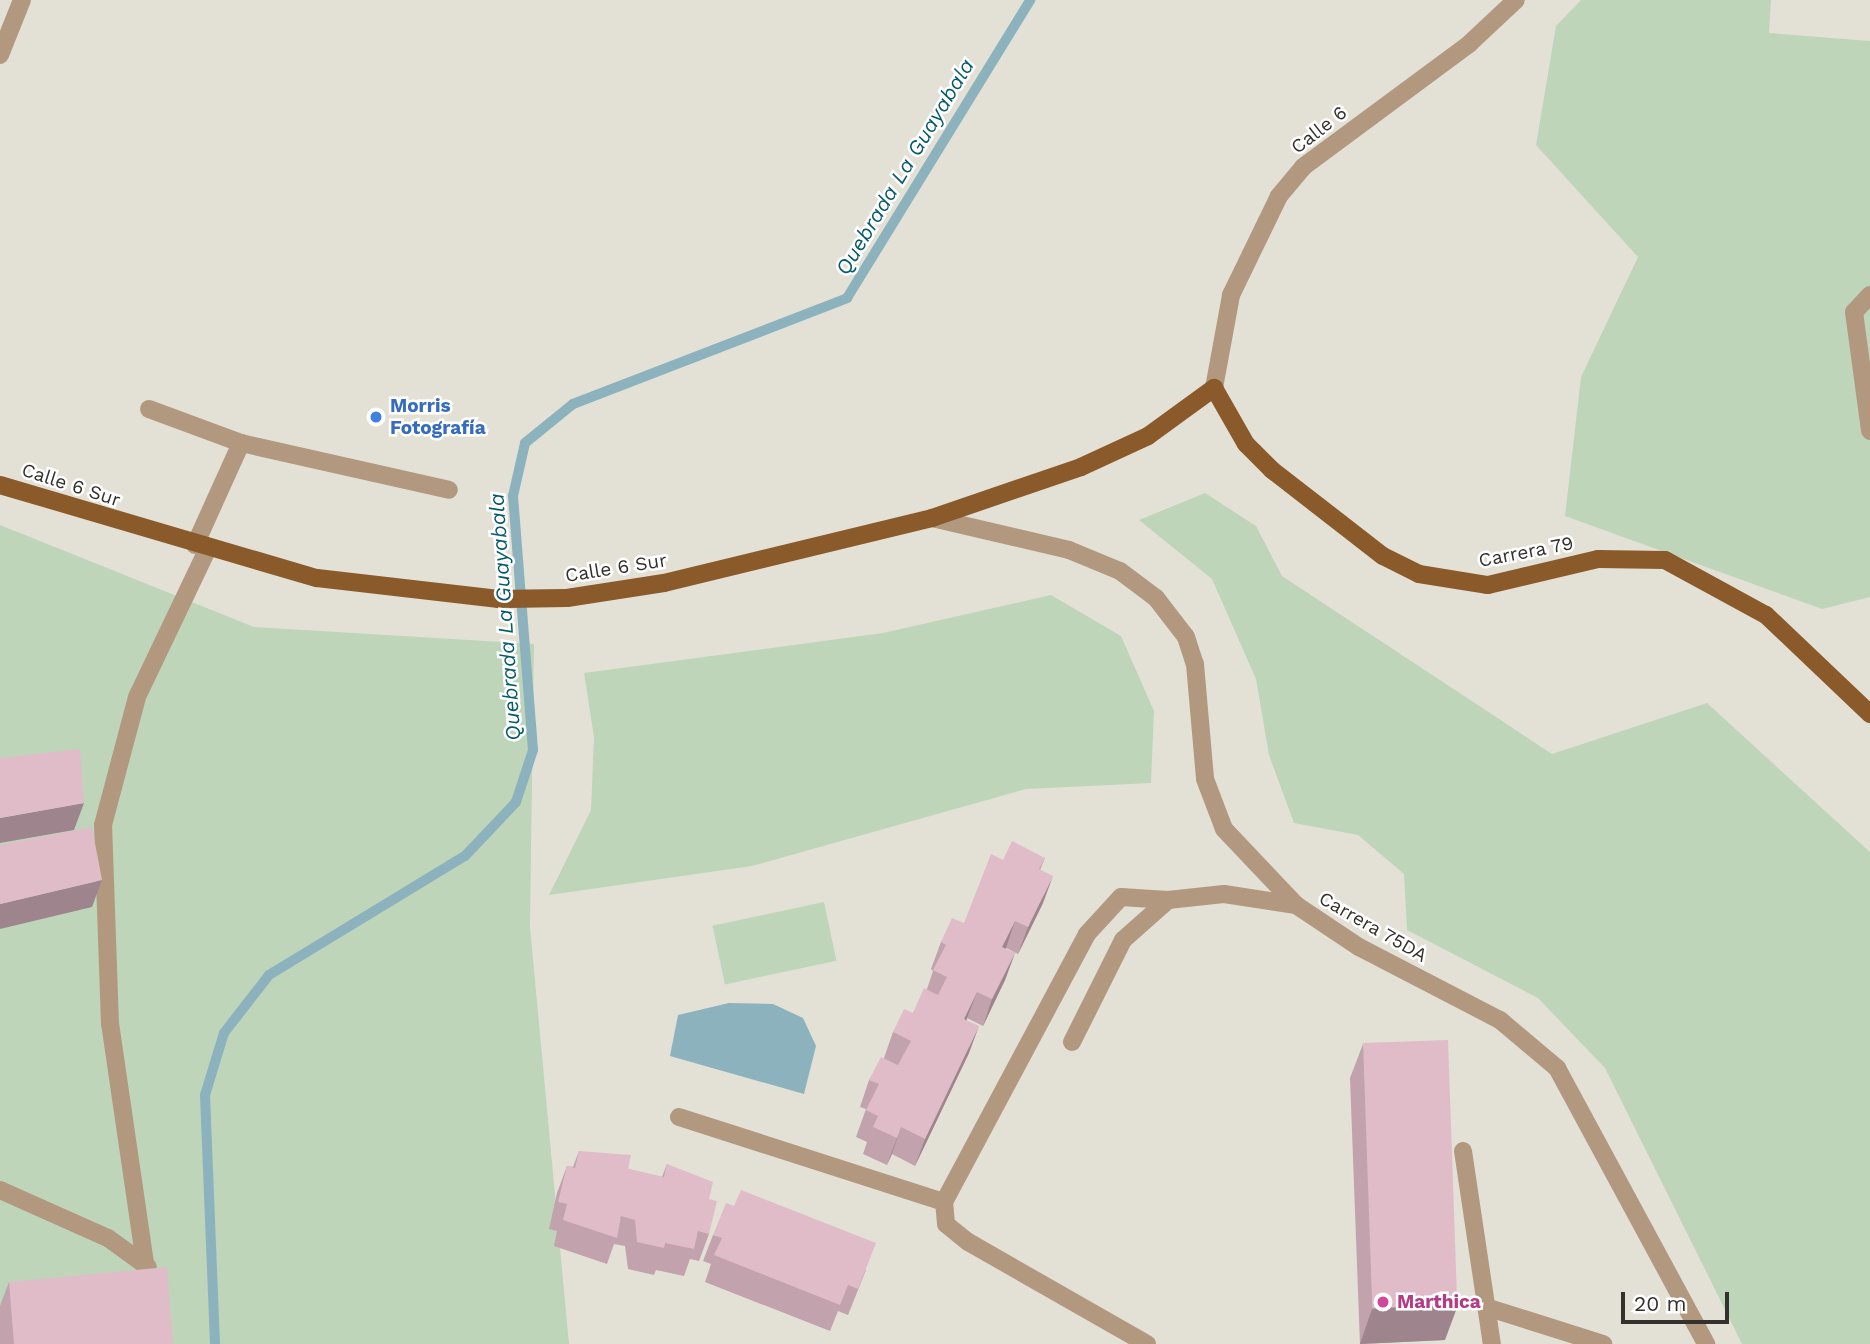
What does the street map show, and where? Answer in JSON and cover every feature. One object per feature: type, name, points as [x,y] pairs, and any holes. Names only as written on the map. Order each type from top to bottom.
[{"type":"main road","name":"Calle 6 Sur","points":[[0,485],[202,547],[317,578],[499,599],[620,593],[932,518],[1045,480],[1148,436],[1214,388]]},
{"type":"main road","name":"Carrera 79","points":[[1214,388],[1246,444],[1272,470],[1383,556],[1419,574],[1488,585],[1598,559],[1665,560],[1766,615],[1870,714]]},
{"type":"street","points":[[0,55],[22,0]]},
{"type":"street","name":"Calle 6","points":[[1214,388],[1231,295],[1279,196],[1303,167],[1469,44],[1516,0]]},
{"type":"street","points":[[1870,295],[1854,312],[1870,431]]},
{"type":"street","points":[[149,409],[241,443],[450,490]]},
{"type":"street","points":[[145,1263],[110,1024],[103,825],[137,697],[202,547],[241,443]]},
{"type":"street","name":"Carrera 75DA","points":[[932,518],[1069,550],[1121,571],[1156,598],[1186,637],[1195,664],[1212,807],[1242,853],[1296,905],[1359,947],[1500,1020],[1557,1068],[1706,1344]]},
{"type":"street","points":[[1147,1344],[968,1241],[946,1224],[944,1202],[1087,934],[1121,897],[1168,900],[1224,894],[1296,905]]},
{"type":"street","points":[[1072,1042],[1123,940],[1168,900]]},
{"type":"street","points":[[679,1117],[944,1202]]},
{"type":"street","points":[[1463,1151],[1492,1344]]},
{"type":"street","points":[[0,1190],[108,1238],[145,1263],[159,1284]]},
{"type":"street","points":[[1486,1307],[1603,1344]]},
{"type":"green space","points":[[1581,0],[1771,0],[1769,33],[1870,41],[1870,597],[1822,609],[1565,516],[1581,377],[1638,257],[1536,145],[1556,26]]},
{"type":"green space","points":[[1205,493],[1256,526],[1282,576],[1552,754],[1707,703],[1870,852],[1870,1344],[1742,1344],[1605,1068],[1538,998],[1407,930],[1404,874],[1358,835],[1294,823],[1269,755],[1256,679],[1212,579],[1139,520]]},
{"type":"green space","points":[[0,525],[254,627],[534,644],[530,927],[569,1344],[0,1344]]},
{"type":"green space","points":[[1051,595],[1121,636],[1154,711],[1151,783],[1026,789],[752,866],[549,895],[591,810],[594,737],[584,673],[883,633]]},
{"type":"green space","points":[[824,902],[836,961],[725,984],[712,926]]},
{"type":"water","points":[[729,1003],[773,1004],[803,1018],[816,1046],[804,1094],[670,1056],[678,1015]]},
{"type":"building","points":[[80,749],[84,803],[0,818],[0,758]]},
{"type":"building","points":[[92,827],[102,880],[0,904],[0,845]]},
{"type":"building","points":[[1012,841],[1045,858],[1039,869],[1053,876],[1028,927],[1015,921],[1002,947],[1015,953],[992,999],[977,992],[964,1019],[979,1026],[925,1139],[901,1127],[897,1138],[873,1127],[878,1116],[866,1110],[879,1084],[869,1080],[881,1057],[898,1065],[911,1041],[893,1032],[904,1009],[913,1013],[924,988],[938,995],[947,977],[933,970],[946,945],[941,942],[952,918],[964,923],[991,854],[1003,860]]},
{"type":"building","points":[[1448,1040],[1457,1305],[1372,1308],[1363,1043]]},
{"type":"building","points":[[579,1151],[631,1155],[628,1169],[664,1177],[667,1164],[713,1182],[709,1199],[717,1201],[709,1234],[698,1231],[694,1249],[665,1243],[664,1248],[637,1242],[635,1220],[621,1216],[617,1238],[563,1220],[567,1204],[558,1202],[567,1166],[575,1168]]},
{"type":"building","points":[[741,1190],[876,1243],[858,1289],[848,1285],[840,1305],[714,1255],[722,1238],[713,1235],[726,1203],[734,1206]]},
{"type":"building","points":[[167,1267],[173,1344],[14,1344],[9,1282]]},
{"type":"waterway","name":"Quebrada La Guayabala","points":[[215,1344],[205,1095],[224,1033],[269,975],[465,856],[516,802],[533,750],[513,496],[525,443],[573,404],[847,298],[1030,0]]},
{"type":"place","name":"Morris Fotografía","points":[[376,417]]},
{"type":"place","name":"Marthica","points":[[1383,1302]]}]
